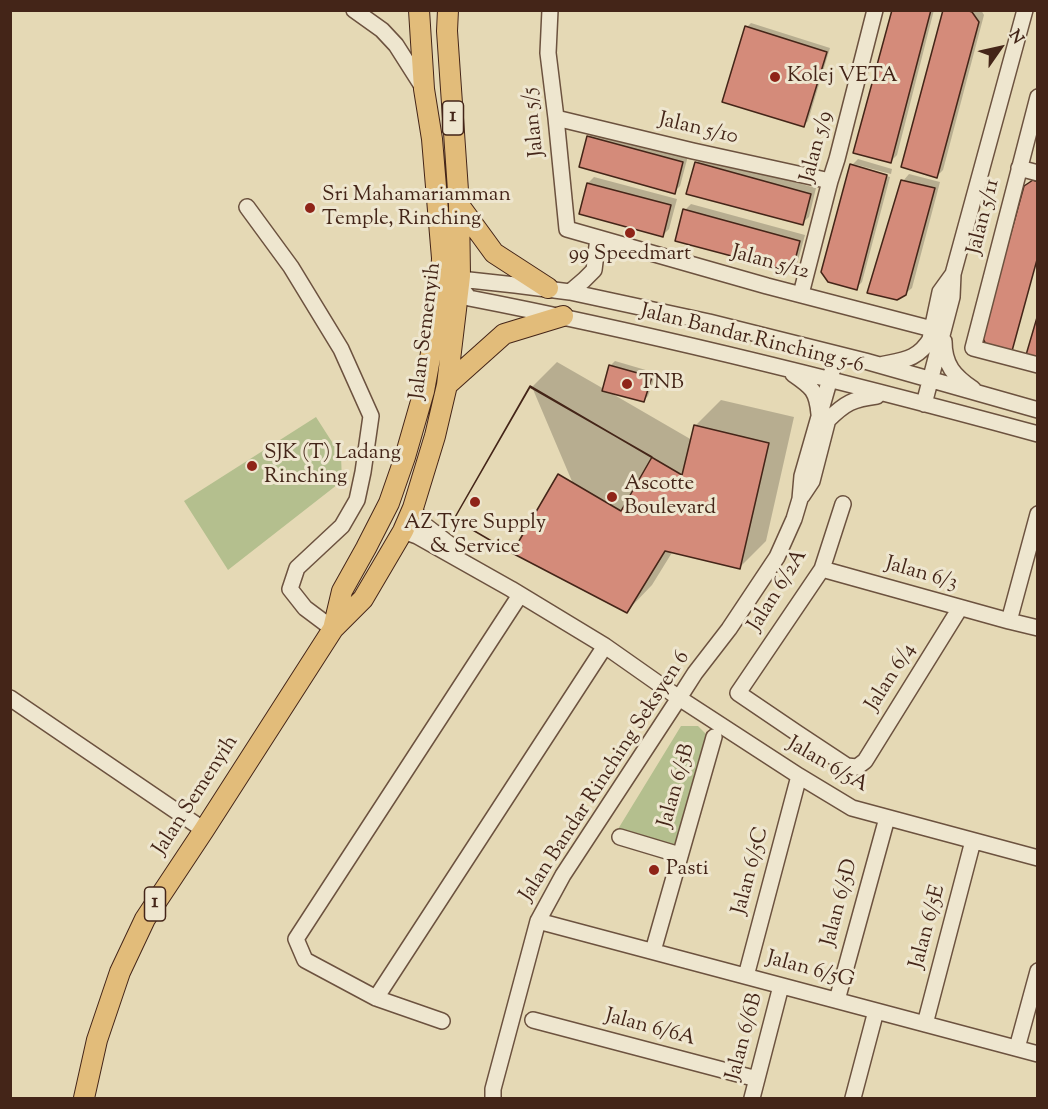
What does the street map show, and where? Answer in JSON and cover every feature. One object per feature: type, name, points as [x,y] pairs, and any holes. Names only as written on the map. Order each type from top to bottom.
[{"type":"main road","name":"Jalan Semenyih","points":[[333,629],[342,591],[389,503],[405,457],[424,391],[440,304],[442,258],[432,139],[424,89],[419,10]]},
{"type":"main road","name":"Jalan Semenyih","points":[[84,1098],[97,1040],[120,972],[145,919],[333,629],[363,599],[403,531],[412,508],[435,436],[447,385],[460,276],[459,205],[447,31],[448,10]]},
{"type":"main road","points":[[459,205],[494,254],[548,288]]},
{"type":"main road","points":[[447,385],[504,334],[563,316]]},
{"type":"street","points":[[354,10],[382,30],[396,45],[424,89]]},
{"type":"street","name":"Jalan 5/5","points":[[550,10],[548,53],[567,229]]},
{"type":"street","name":"Jalan 5/9","points":[[801,294],[875,10]]},
{"type":"street","name":"Jalan 5/11","points":[[920,403],[936,332],[940,292],[952,274],[1025,10]]},
{"type":"street","name":"Jalan 5/11","points":[[1038,97],[973,348],[1038,365]]},
{"type":"street","name":"Jalan 5/10","points":[[556,118],[830,181]]},
{"type":"street","points":[[1019,168],[1038,173]]},
{"type":"street","points":[[247,207],[291,267],[341,349],[371,416],[357,500],[342,526],[297,568],[290,589],[305,608],[333,629]]},
{"type":"street","name":"Jalan 5/12","points":[[567,229],[936,332]]},
{"type":"street","points":[[570,292],[594,270],[598,238]]},
{"type":"street","points":[[440,304],[459,287],[442,258]]},
{"type":"street","name":"Jalan Bandar Rinching 5-6","points":[[1038,410],[877,365],[709,322],[570,292],[469,280],[459,287],[469,298],[563,316],[784,368],[1038,434]]},
{"type":"street","points":[[877,365],[906,360],[915,356],[936,332]]},
{"type":"street","points":[[936,332],[949,368],[983,395]]},
{"type":"street","name":"Jalan Bandar Rinching Seksyen 6","points":[[493,1098],[492,1089],[538,921],[557,886],[656,732],[777,557],[800,499],[812,481],[824,419],[842,356]]},
{"type":"street","points":[[784,368],[813,389],[824,419],[858,399],[886,394]]},
{"type":"street","name":"Jalan 6/2A","points":[[843,504],[822,569],[738,693],[847,766],[857,767]]},
{"type":"street","points":[[412,508],[422,523],[476,563],[487,576]]},
{"type":"street","points":[[1009,621],[1038,514]]},
{"type":"street","points":[[403,531],[417,536],[487,576]]},
{"type":"street","name":"Jalan 6/3","points":[[822,569],[1038,628]]},
{"type":"street","name":"Jalan 6/5A","points":[[487,576],[605,646],[700,712],[852,808],[1038,858]]},
{"type":"street","points":[[442,1021],[376,998],[306,960],[296,939],[520,595]]},
{"type":"street","name":"Jalan 6/4","points":[[857,767],[865,760],[960,608]]},
{"type":"street","points":[[376,998],[605,646]]},
{"type":"street","points":[[656,732],[686,712],[700,712],[694,701],[692,688],[695,673]]},
{"type":"street","points":[[10,698],[204,830]]},
{"type":"street","name":"Jalan 6/5B","points":[[653,951],[714,736]]},
{"type":"street","name":"Jalan 6/5C","points":[[746,976],[799,776]]},
{"type":"street","name":"Jalan 6/5D","points":[[837,1000],[887,818]]},
{"type":"street","points":[[620,837],[680,855]]},
{"type":"street","name":"Jalan 6/5E","points":[[925,1024],[973,841]]},
{"type":"street","points":[[557,886],[556,906],[560,918],[572,930]]},
{"type":"street","name":"Jalan 6/5G","points":[[538,921],[1038,1054]]},
{"type":"street","points":[[529,956],[543,940],[555,932],[572,930]]},
{"type":"street","points":[[1017,1048],[1038,971]]},
{"type":"street","name":"Jalan 6/6B","points":[[752,1098],[781,986]]},
{"type":"street","points":[[853,1098],[876,1011]]},
{"type":"street","name":"Jalan 6/6A","points":[[533,1020],[757,1080]]},
{"type":"green space","points":[[316,417],[341,456],[342,481],[228,570],[184,501]]},
{"type":"green space","points":[[681,726],[698,726],[708,736],[677,851],[615,834]]},
{"type":"building","points":[[892,10],[931,10],[891,163],[853,153]]},
{"type":"building","points":[[943,10],[972,12],[979,22],[937,178],[901,167]]},
{"type":"building","name":"Kolej VETA","points":[[745,26],[827,52],[804,127],[722,102]]},
{"type":"building","points":[[587,136],[683,162],[675,194],[579,167]]},
{"type":"building","points":[[695,162],[811,194],[803,225],[686,194]]},
{"type":"building","points":[[850,164],[887,175],[857,290],[828,282],[821,272]]},
{"type":"building","points":[[901,180],[935,188],[906,295],[897,300],[867,293]]},
{"type":"building","points":[[1033,180],[1038,182],[1038,256],[1012,351],[986,344],[982,337],[1024,186]]},
{"type":"building","points":[[587,183],[671,205],[663,237],[579,214]]},
{"type":"building","points":[[683,209],[800,241],[792,272],[675,241]]},
{"type":"building","points":[[1038,314],[1038,358],[1026,355]]},
{"type":"building","name":"TNB","points":[[609,365],[652,377],[644,402],[602,391]]},
{"type":"building","name":"Ascotte Boulevard","points":[[530,386],[682,475],[694,425],[769,443],[740,569],[665,551],[627,613],[512,553],[454,519]]},
{"type":"building","points":[[530,387],[652,457],[621,511],[558,474],[512,553],[454,519]]},
{"type":"place","name":"Kolej VETA","points":[[775,77]]},
{"type":"place","name":"Sri Mahamariamman Temple, Rinching","points":[[310,208]]},
{"type":"place","name":"99 Speedmart","points":[[630,233]]},
{"type":"place","name":"TNB","points":[[627,384]]},
{"type":"place","name":"SJK (T) Ladang Rinching","points":[[252,466]]},
{"type":"place","name":"Ascotte Boulevard","points":[[612,497]]},
{"type":"place","name":"AZ Tyre Supply & Service","points":[[475,502]]},
{"type":"place","name":"Pasti","points":[[654,870]]}]
